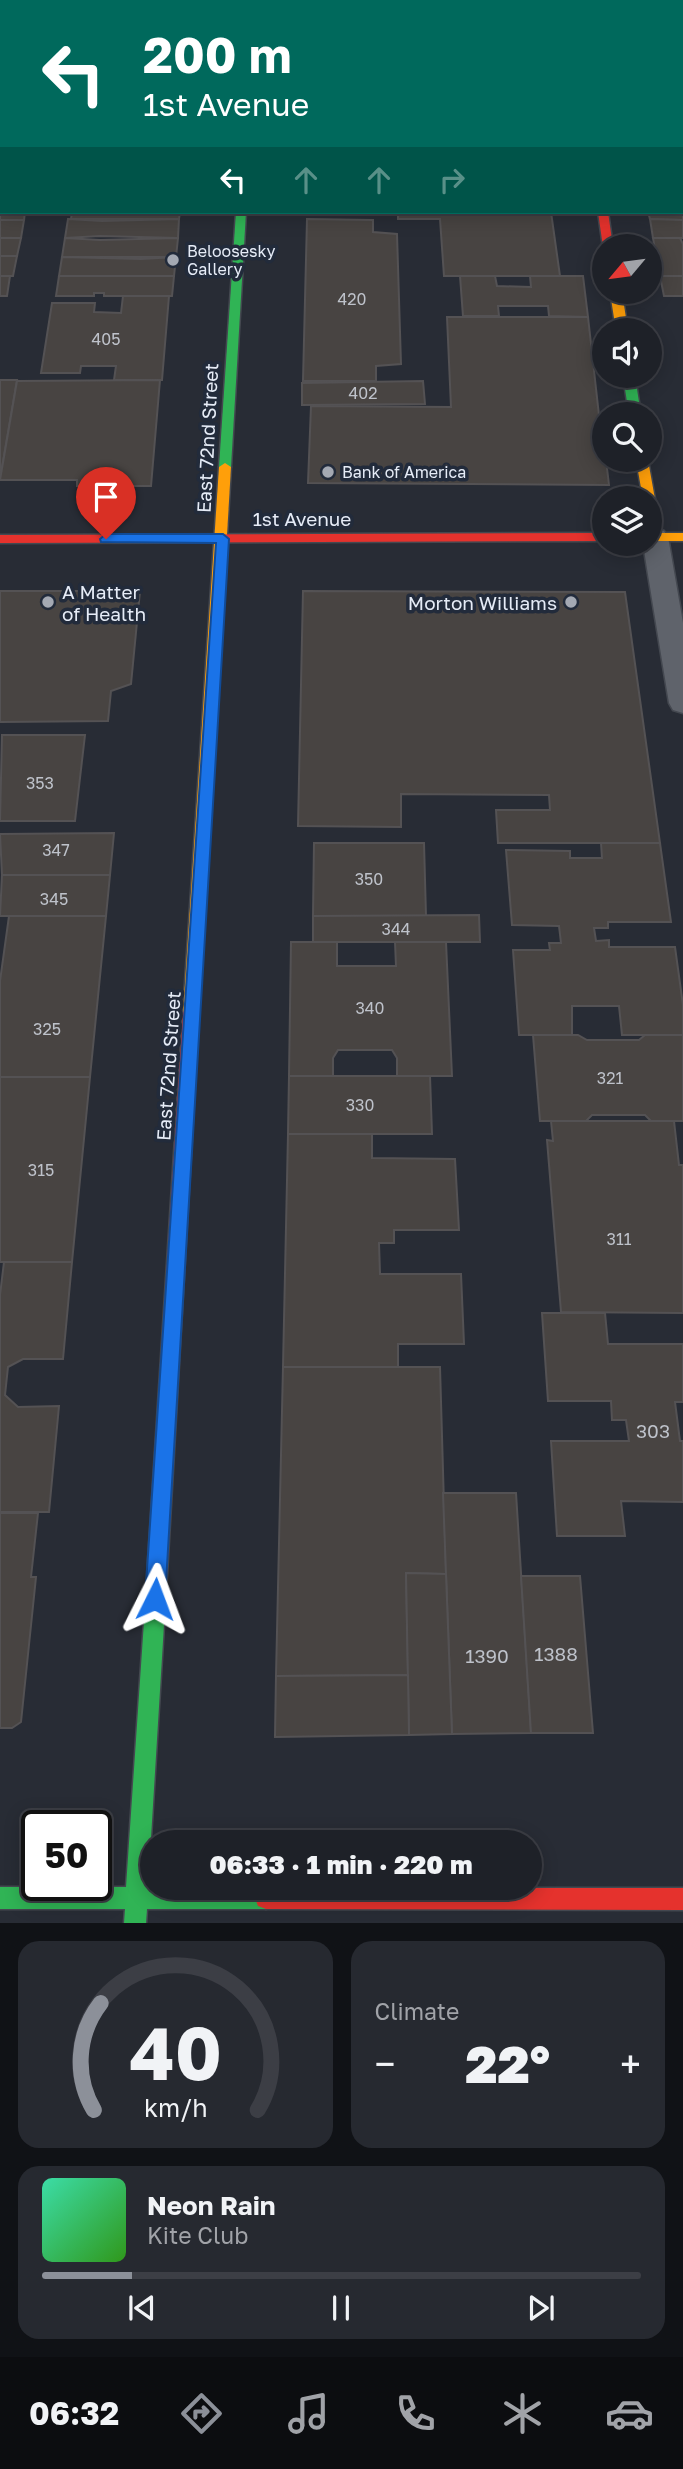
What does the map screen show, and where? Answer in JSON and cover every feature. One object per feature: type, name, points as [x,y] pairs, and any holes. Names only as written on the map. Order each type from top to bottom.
[{"type":"main road","name":"East 72nd Street","points":[[135,1923],[223,539],[241,214]]},
{"type":"main road","points":[[603,214],[606,234]]},
{"type":"main road","points":[[662,525],[683,537]]},
{"type":"main road","name":"1st Avenue","points":[[0,539],[592,537]]},
{"type":"main road","points":[[0,1898],[683,1899]]},
{"type":"street","points":[[657,556],[683,703]]},
{"type":"building","points":[[0,214],[25,214],[24,220],[0,220]]},
{"type":"building","points":[[72,214],[180,214],[179,219],[71,219]]},
{"type":"building","points":[[398,214],[551,214],[560,276],[444,276],[440,219],[398,219]]},
{"type":"building","points":[[649,214],[683,214],[683,220],[650,219]]},
{"type":"building","points":[[68,219],[179,219],[178,238],[65,238]]},
{"type":"building","points":[[307,219],[373,220],[373,232],[397,234],[401,364],[376,366],[376,381],[303,381]]},
{"type":"building","points":[[650,219],[683,220],[683,238],[662,238],[662,234],[652,234]]},
{"type":"building","points":[[0,220],[24,220],[21,238],[0,238]]},
{"type":"building","points":[[0,238],[21,238],[17,256],[0,256]]},
{"type":"building","points":[[65,238],[178,238],[176,257],[62,257]]},
{"type":"building","points":[[662,238],[680,238],[683,244],[683,276],[662,276]]},
{"type":"building","points":[[0,256],[17,256],[13,276],[0,276]]},
{"type":"building","points":[[62,257],[176,257],[174,276],[59,276]]},
{"type":"building","points":[[0,276],[10,276],[7,296],[0,296]]},
{"type":"building","points":[[59,276],[174,276],[172,296],[104,296],[104,293],[94,293],[94,296],[56,296]]},
{"type":"building","points":[[460,276],[495,276],[497,286],[531,287],[530,276],[583,276],[588,317],[549,316],[548,306],[498,306],[499,316],[463,316]]},
{"type":"building","points":[[662,276],[683,276],[683,296],[664,296]]},
{"type":"building","points":[[123,296],[169,296],[162,380],[114,380],[116,366],[81,366],[80,373],[41,373],[52,303],[95,303],[94,312],[121,313]]},
{"type":"building","points":[[447,317],[588,317],[592,388],[596,388],[598,402],[592,402],[592,472],[607,472],[609,485],[308,483],[311,406],[451,407]]},
{"type":"building","points":[[0,380],[17,380],[0,479]]},
{"type":"building","points":[[160,380],[151,486],[77,486],[77,480],[0,480],[17,381]]},
{"type":"building","points":[[423,381],[425,404],[302,405],[302,383]]},
{"type":"building","points":[[0,591],[140,591],[131,684],[111,691],[108,721],[0,722]]},
{"type":"building","points":[[303,591],[625,592],[660,843],[498,843],[496,810],[550,810],[549,795],[401,794],[401,827],[298,826]]},
{"type":"building","points":[[2,735],[85,735],[75,821],[0,821]]},
{"type":"building","points":[[114,833],[110,875],[2,875],[0,834]]},
{"type":"building","points":[[314,843],[424,843],[426,916],[313,916]]},
{"type":"building","points":[[601,843],[660,843],[671,922],[608,922],[608,928],[594,928],[596,941],[609,940],[609,947],[675,947],[683,1005],[683,1035],[622,1035],[619,1006],[572,1006],[572,1035],[519,1035],[513,950],[550,950],[549,943],[561,943],[559,926],[512,925],[506,850],[570,851],[570,858],[602,858]]},
{"type":"building","points":[[2,875],[110,875],[106,916],[0,916]]},
{"type":"building","points":[[479,915],[480,942],[313,942],[313,916]]},
{"type":"building","points":[[9,916],[106,916],[90,1077],[0,1077],[0,981]]},
{"type":"building","points":[[291,942],[337,942],[337,966],[396,966],[395,942],[446,942],[452,1076],[397,1076],[397,1058],[392,1050],[338,1050],[333,1058],[333,1076],[289,1076]]},
{"type":"building","points":[[533,1035],[578,1035],[587,1040],[639,1040],[645,1035],[683,1035],[683,1121],[651,1121],[645,1115],[592,1115],[586,1121],[540,1121]]},
{"type":"building","points":[[289,1076],[430,1076],[432,1134],[288,1134]]},
{"type":"building","points":[[0,1077],[90,1077],[72,1262],[0,1262]]},
{"type":"building","points":[[551,1121],[674,1121],[679,1165],[683,1165],[683,1313],[561,1312],[547,1140],[553,1141]]},
{"type":"building","points":[[288,1134],[372,1134],[372,1158],[455,1159],[459,1230],[394,1230],[394,1243],[379,1243],[380,1274],[461,1274],[464,1344],[398,1344],[398,1367],[283,1367]]},
{"type":"building","points":[[4,1262],[72,1262],[63,1359],[23,1359],[8,1367],[5,1395],[18,1407],[59,1406],[49,1512],[0,1512],[0,1295]]},
{"type":"building","points":[[542,1313],[605,1313],[608,1344],[683,1344],[683,1402],[675,1402],[680,1441],[683,1441],[683,1502],[621,1501],[625,1536],[557,1536],[551,1441],[629,1441],[626,1420],[612,1420],[611,1401],[548,1401]]},
{"type":"building","points":[[283,1367],[440,1367],[446,1574],[406,1573],[408,1675],[276,1676]]},
{"type":"building","points":[[443,1493],[516,1493],[531,1733],[452,1734]]},
{"type":"building","points":[[0,1513],[38,1513],[31,1577],[36,1577],[21,1722],[12,1728],[0,1728]]},
{"type":"building","points":[[406,1573],[446,1574],[452,1734],[409,1735]]},
{"type":"building","points":[[521,1576],[580,1576],[593,1733],[531,1733]]},
{"type":"building","points":[[408,1675],[409,1735],[275,1737],[276,1676]]},
{"type":"traffic: fast","points":[[443,0],[683,0]]},
{"type":"traffic: fast","points":[[225,467],[241,214]]},
{"type":"traffic: fast","points":[[631,388],[633,402]]},
{"type":"traffic: fast","points":[[135,1923],[156,1592]]},
{"type":"traffic: fast","points":[[0,1898],[140,1898]]},
{"type":"traffic: slow","points":[[618,304],[620,318]]},
{"type":"traffic: slow","points":[[191,1013],[225,467]]},
{"type":"traffic: slow","points":[[644,472],[647,486]]},
{"type":"traffic: slow","points":[[662,537],[683,537]]},
{"type":"traffic: jam","points":[[603,214],[606,234]]},
{"type":"traffic: jam","points":[[0,539],[592,537]]},
{"type":"traffic: jam","points":[[156,1592],[191,1013]]},
{"type":"traffic: jam","points":[[542,1899],[683,1899]]},
{"type":"place","name":"Beloosesky Gallery","points":[[173,260]]},
{"type":"place","name":"Bank of America","points":[[328,472]]},
{"type":"place","name":"A Matter of Health","points":[[48,602]]},
{"type":"place","name":"Morton Williams","points":[[571,602]]},
{"type":"route","points":[[106,539],[223,539],[155,1599]]}]
